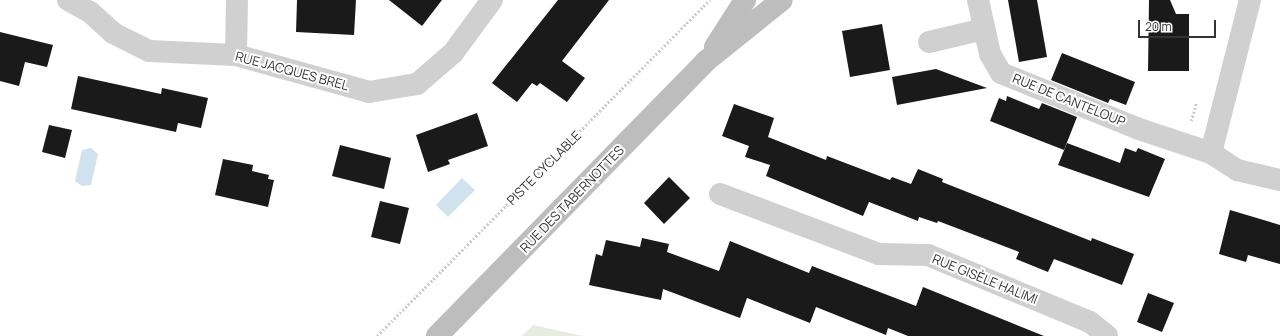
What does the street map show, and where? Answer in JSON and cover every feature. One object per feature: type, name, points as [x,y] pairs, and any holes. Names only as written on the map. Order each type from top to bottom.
[{"type":"street","name":"RUE JACQUES BREL","points":[[68,0],[90,12],[113,33],[149,51],[236,55],[369,92],[417,84],[453,52],[492,0]]},
{"type":"street","points":[[236,55],[237,0]]},
{"type":"street","name":"RUE DES TABERNOTTES","points":[[706,61],[745,0]]},
{"type":"street","name":"RUE DES TABERNOTTES","points":[[438,336],[706,61],[782,0]]},
{"type":"street","name":"RUE DE CANTELOUP","points":[[978,0],[990,54],[1001,73],[1139,129],[1211,153],[1237,170],[1280,180]]},
{"type":"street","points":[[1211,153],[1250,0]]},
{"type":"street","points":[[929,42],[984,29]]},
{"type":"street","name":"RUE GISÈLE HALIMI","points":[[720,194],[879,254],[928,255],[1090,322],[1107,336]]},
{"type":"path","name":"PISTE CYCLABLE","points":[[377,336],[710,0]]},
{"type":"shaded area","points":[[533,325],[583,336],[522,336]]},
{"type":"water","points":[[91,148],[98,154],[91,185],[82,186],[75,181],[82,150]]},
{"type":"water","points":[[462,178],[475,190],[448,217],[436,205]]},
{"type":"building","points":[[297,0],[356,0],[354,35],[296,32]]},
{"type":"building","points":[[389,0],[442,0],[422,26]]},
{"type":"building","points":[[558,0],[609,0],[562,61],[585,78],[567,102],[540,83],[537,86],[532,83],[517,102],[492,83]]},
{"type":"building","points":[[1008,0],[1037,0],[1047,57],[1019,62]]},
{"type":"building","points":[[1149,0],[1170,0],[1176,14],[1189,14],[1189,71],[1148,71]]},
{"type":"building","points":[[882,24],[890,70],[850,77],[842,31]]},
{"type":"building","points":[[0,32],[53,45],[47,67],[25,62],[19,86],[0,81]]},
{"type":"building","points":[[1062,53],[1135,82],[1126,105],[1110,99],[1108,103],[1051,80]]},
{"type":"building","points":[[936,69],[987,88],[897,105],[892,77]]},
{"type":"building","points":[[78,76],[161,94],[162,88],[208,98],[201,128],[178,123],[176,132],[71,109]]},
{"type":"building","points":[[1007,96],[1039,109],[1042,103],[1077,117],[1064,150],[990,121],[999,98],[1006,101]]},
{"type":"building","points":[[734,104],[774,118],[768,137],[826,160],[827,156],[890,180],[892,177],[911,184],[918,169],[943,179],[942,182],[1091,241],[1092,238],[1134,254],[1122,285],[1054,259],[1048,272],[1016,259],[1019,252],[938,221],[937,223],[919,217],[918,221],[869,202],[863,216],[766,176],[770,165],[745,157],[749,146],[722,136]]},
{"type":"building","points":[[477,113],[488,146],[448,160],[450,164],[428,172],[416,135]]},
{"type":"building","points":[[49,125],[72,130],[65,158],[42,152]]},
{"type":"building","points":[[1067,143],[1120,163],[1125,148],[1136,152],[1138,148],[1165,159],[1149,197],[1058,165]]},
{"type":"building","points":[[340,145],[391,158],[384,189],[332,176]]},
{"type":"building","points":[[223,159],[253,165],[252,171],[269,175],[268,179],[274,180],[268,207],[215,195]]},
{"type":"building","points":[[669,177],[690,198],[664,224],[644,203]]},
{"type":"building","points":[[380,201],[409,208],[400,244],[371,237]]},
{"type":"building","points":[[1230,210],[1280,225],[1280,264],[1248,255],[1246,262],[1219,254]]},
{"type":"building","points":[[642,238],[669,244],[667,252],[719,271],[730,241],[809,273],[812,266],[916,306],[923,287],[1044,336],[908,336],[888,328],[886,335],[816,307],[810,323],[747,298],[740,318],[663,289],[661,300],[589,285],[596,254],[602,256],[606,240],[640,247]]},
{"type":"building","points":[[1148,293],[1174,303],[1162,332],[1137,322]]}]
